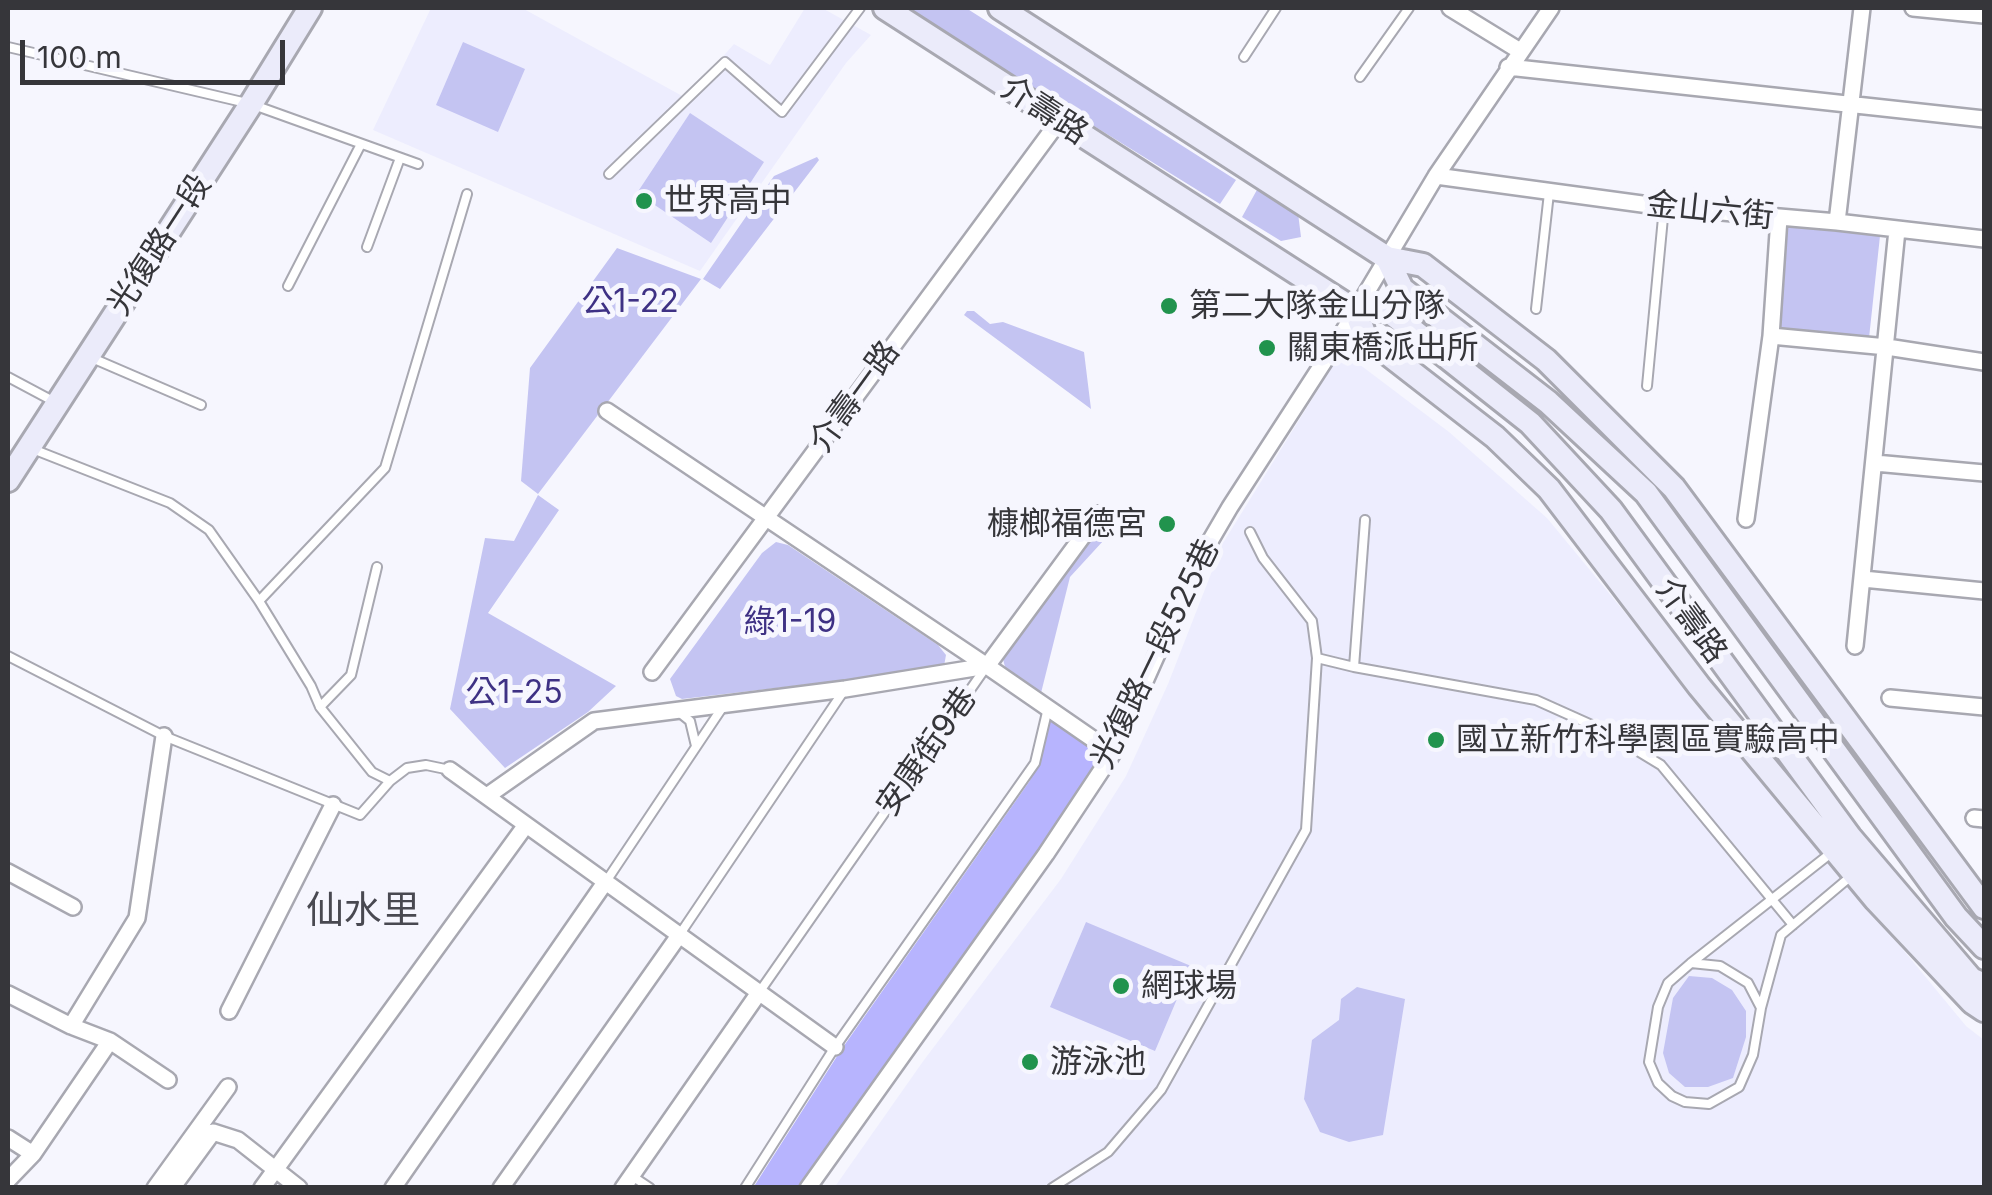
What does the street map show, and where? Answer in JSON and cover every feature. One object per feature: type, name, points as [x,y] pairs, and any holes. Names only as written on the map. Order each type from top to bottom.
[{"type":"street","name":"光復路一段","points":[[8,480],[310,8]]},
{"type":"street","name":"介壽路","points":[[885,8],[1356,310],[1386,310],[1530,423],[1612,510],[1843,843]]},
{"type":"street","name":"介壽路","points":[[1000,8],[1387,258],[1422,264],[1546,360],[1674,488],[1984,907]]},
{"type":"street","points":[[1450,8],[1520,51]]},
{"type":"street","name":"光復路一段525巷","points":[[808,1188],[1046,854],[1112,753],[1199,560],[1436,176],[1550,8]]},
{"type":"street","points":[[1837,222],[1862,8]]},
{"type":"street","points":[[1914,8],[1984,15]]},
{"type":"street","points":[[1508,67],[1984,120]]},
{"type":"street","name":"介壽一路","points":[[652,672],[1059,121]]},
{"type":"street","name":"金山六街","points":[[1436,176],[1664,207],[1984,239]]},
{"type":"street","points":[[1746,519],[1770,336],[1780,218]]},
{"type":"street","points":[[1855,646],[1897,230]]},
{"type":"street","name":"介壽路","points":[[1387,258],[1402,288],[1548,402],[1646,493],[1956,918],[1984,947]]},
{"type":"street","name":"介壽路","points":[[1356,310],[1365,336],[1495,437],[1549,489],[1699,686],[1863,868],[1971,978],[1981,1001]]},
{"type":"street","points":[[1770,336],[1887,347],[1984,362]]},
{"type":"street","points":[[606,411],[1112,753]]},
{"type":"street","points":[[1875,463],[1984,473]]},
{"type":"street","name":"安康街9巷","points":[[987,666],[1100,514]]},
{"type":"street","points":[[1863,579],[1984,591]]},
{"type":"street","points":[[488,796],[594,721],[845,689],[987,666]]},
{"type":"street","points":[[1890,698],[1984,707]]},
{"type":"street","points":[[71,1026],[137,918],[164,736]]},
{"type":"street","points":[[450,770],[835,1047]]},
{"type":"street","points":[[229,1011],[333,805]]},
{"type":"street","points":[[262,1188],[526,825]]},
{"type":"street","points":[[8,872],[73,908]]},
{"type":"street","points":[[393,1188],[606,880]]},
{"type":"street","points":[[501,1188],[680,934]]},
{"type":"street","points":[[8,994],[110,1041],[168,1080]]},
{"type":"street","points":[[627,1182],[758,994]]},
{"type":"street","points":[[8,1180],[33,1154],[110,1041]]},
{"type":"street","points":[[155,1188],[228,1087]]},
{"type":"street","points":[[172,1188],[213,1132],[238,1140],[300,1188]]},
{"type":"street","points":[[8,1138],[33,1154]]},
{"type":"lane","points":[[609,174],[725,62],[782,112],[860,8]]},
{"type":"lane","points":[[1244,56],[1276,8]]},
{"type":"lane","points":[[1360,78],[1409,8]]},
{"type":"lane","points":[[8,47],[251,104],[418,164]]},
{"type":"lane","points":[[288,286],[361,144]]},
{"type":"lane","points":[[367,246],[400,158]]},
{"type":"lane","points":[[1536,310],[1548,193]]},
{"type":"lane","points":[[259,601],[385,468],[467,194]]},
{"type":"lane","points":[[1647,386],[1664,207]]},
{"type":"lane","points":[[88,356],[200,405]]},
{"type":"lane","points":[[8,377],[57,403]]},
{"type":"lane","points":[[29,447],[170,502],[209,530],[259,601],[320,707],[372,772],[390,782]]},
{"type":"lane","points":[[1354,667],[1365,520]]},
{"type":"lane","points":[[1052,1188],[1108,1152],[1161,1090],[1306,830],[1318,658],[1312,621],[1263,558],[1250,532]]},
{"type":"lane","points":[[320,707],[351,675],[377,567]]},
{"type":"lane","points":[[8,656],[164,736],[360,815],[406,768],[426,765],[450,770]]},
{"type":"lane","points":[[1318,658],[1536,700],[1606,732],[1661,765],[1793,925]]},
{"type":"lane","name":"安康街9巷","points":[[758,994],[987,666]]},
{"type":"lane","points":[[680,934],[845,689]]},
{"type":"lane","points":[[606,880],[724,705]]},
{"type":"lane","points":[[745,1188],[835,1047],[1035,762],[1048,708]]},
{"type":"lane","points":[[677,710],[690,720],[696,746]]},
{"type":"lane","points":[[1843,843],[1668,983],[1658,1007],[1649,1062],[1658,1083],[1672,1096],[1685,1102],[1709,1104],[1739,1087],[1752,1054],[1782,934],[1863,868]]},
{"type":"lane","points":[[1690,963],[1720,966],[1748,983],[1761,1008]]},
{"type":"lane","points":[[627,1182],[650,1188]]},
{"type":"shaded area","name":"世界高中","points":[[431,8],[522,8],[686,98],[734,44],[770,65],[805,8],[822,8],[871,35],[846,63],[700,271],[373,130]]},
{"type":"shaded area","name":"國立新竹科學園區實驗高中","points":[[1338,357],[1351,358],[1449,432],[1547,518],[1966,1026],[1984,1040],[1984,1187],[834,1188],[924,1060],[1061,879],[1126,776],[1168,684],[1223,543]]},
{"type":"shaded area","points":[[1050,719],[1105,753],[1041,850],[802,1187],[753,1188],[841,1050],[1029,782],[1039,765]]},
{"type":"green space","points":[[908,8],[966,8],[1236,180],[1220,204]]},
{"type":"green space","points":[[463,42],[525,69],[498,132],[436,105]]},
{"type":"green space","points":[[690,113],[764,162],[711,243],[637,193]]},
{"type":"green space","points":[[817,157],[819,160],[720,289],[703,279],[774,176]]},
{"type":"green space","points":[[1258,188],[1298,213],[1301,237],[1281,241],[1242,217]]},
{"type":"green space","points":[[1786,226],[1880,236],[1869,338],[1775,328]]},
{"type":"green space","name":"公1-22","points":[[617,248],[701,279],[538,494],[521,481],[530,368]]},
{"type":"green space","points":[[974,311],[990,324],[1003,322],[1084,352],[1091,409],[964,315]]},
{"type":"green space","name":"公1-25","points":[[538,495],[559,510],[488,613],[616,686],[588,712],[505,768],[450,709],[485,538],[514,541]]},
{"type":"green space","points":[[1110,514],[1115,516],[1115,528],[1070,577],[1041,693],[1005,667],[1002,655],[1097,525]]},
{"type":"green space","name":"綠1-19","points":[[776,542],[788,545],[938,645],[946,655],[944,666],[682,699],[676,696],[670,679],[762,553]]},
{"type":"green space","name":"網球場","points":[[1086,922],[1191,966],[1155,1051],[1050,1007]]},
{"type":"green space","points":[[1689,976],[1712,978],[1732,990],[1746,1011],[1746,1037],[1733,1078],[1708,1087],[1685,1087],[1669,1073],[1663,1053],[1673,998]]},
{"type":"green space","points":[[1357,987],[1405,999],[1383,1135],[1349,1142],[1320,1132],[1304,1099],[1312,1040],[1339,1020],[1341,999]]},
{"type":"place","name":"世界高中","points":[[644,201]]},
{"type":"place","name":"第二大隊金山分隊","points":[[1169,306]]},
{"type":"place","name":"關東橋派出所","points":[[1267,348]]},
{"type":"place","name":"槺榔福德宮","points":[[1167,524]]},
{"type":"place","name":"國立新竹科學園區實驗高中","points":[[1436,740]]},
{"type":"place","name":"網球場","points":[[1121,986]]},
{"type":"place","name":"游泳池","points":[[1030,1062]]},
{"type":"district","name":"仙水里","points":[[363,912]]}]
